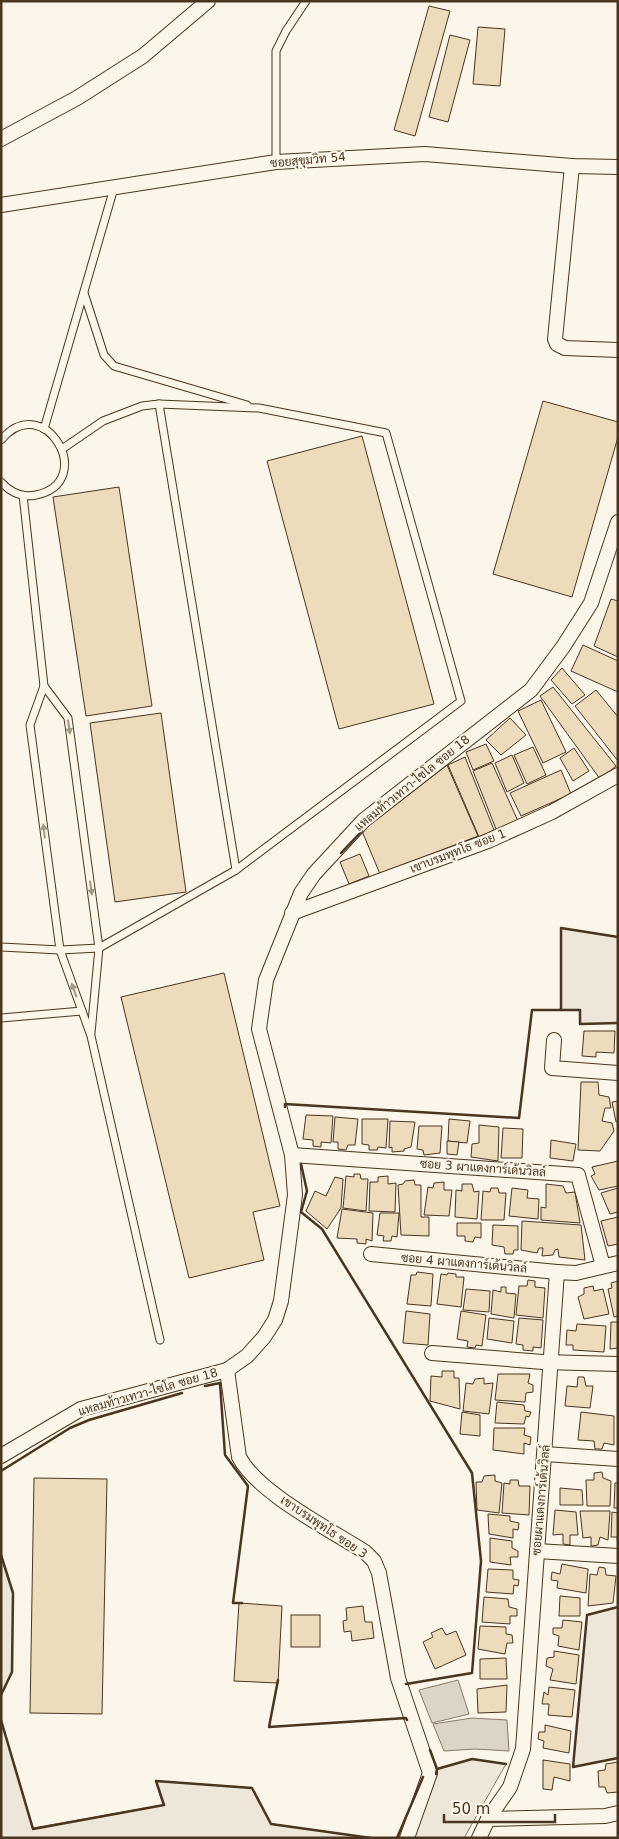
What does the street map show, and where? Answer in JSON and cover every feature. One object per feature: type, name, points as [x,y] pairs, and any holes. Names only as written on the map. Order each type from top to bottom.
[{"type":"street","points":[[1,140],[78,98],[143,56],[208,1]]},
{"type":"street","name":"ซอยสุขุมวิท 54","points":[[1,205],[276,162],[425,154],[572,166],[618,167]]},
{"type":"street","points":[[572,166],[555,332],[557,344],[566,348],[618,350]]},
{"type":"street","name":"แหลมท้าวเทวา-ไซโล ซอย 18","points":[[1,1456],[81,1409],[227,1370],[246,1356],[264,1338],[275,1320],[281,1301],[295,1195],[292,1155],[259,1029],[266,980],[292,913],[301,893],[314,874],[364,820],[531,690],[591,603],[618,522]]},
{"type":"street","name":"เขาบรมพุทโธ ซอย 1","points":[[292,913],[488,841],[552,812],[618,774]]},
{"type":"street","points":[[554,1040],[552,1068],[618,1073]]},
{"type":"street","name":"ซอย 3 ผาแดงการ์เด้นวิลล์","points":[[292,1155],[578,1175],[602,1266]]},
{"type":"street","name":"ซอย 4 ผาแดงการ์เด้นวิลล์","points":[[371,1254],[557,1272]]},
{"type":"street","points":[[557,1272],[576,1273],[618,1263]]},
{"type":"street","name":"ซอยผาแดงการ์เด้นวิลล์","points":[[479,1838],[488,1819],[510,1788],[523,1749],[557,1272]]},
{"type":"street","points":[[432,1353],[552,1362],[618,1364]]},
{"type":"street","name":"เขาบรมพุทโธ ซอย 3","points":[[227,1370],[239,1457],[244,1466],[264,1488],[365,1552],[374,1561],[379,1573],[398,1678],[430,1773],[407,1838]]},
{"type":"street","points":[[545,1454],[618,1459]]},
{"type":"street","points":[[537,1551],[618,1556]]},
{"type":"street","points":[[488,1819],[604,1816],[618,1813]]},
{"type":"lane","points":[[276,162],[276,51],[286,31],[306,1]]},
{"type":"lane","points":[[44,429],[114,188]]},
{"type":"lane","points":[[1,947],[60,950],[99,948],[236,870],[461,701],[386,433],[260,408],[114,366],[104,355],[84,293]]},
{"type":"lane","points":[[62,449],[103,420],[142,406],[159,404],[260,408]]},
{"type":"lane","points":[[159,404],[236,870]]},
{"type":"lane","points":[[1,440],[17,428],[36,426],[44,429],[58,441],[62,449],[64,467],[56,483],[41,494],[23,495],[14,493],[1,482]]},
{"type":"lane","points":[[23,495],[44,686],[30,725],[60,950],[91,1036],[160,1340]]},
{"type":"lane","points":[[44,686],[68,718],[99,948],[91,1036]]},
{"type":"lane","points":[[1,1018],[82,1011]]},
{"type":"shaded area","points":[[561,928],[618,937],[618,1023],[580,1024],[580,1010],[561,1010]]},
{"type":"shaded area","points":[[1,1555],[13,1593],[12,1672],[1,1695]]},
{"type":"shaded area","points":[[618,1607],[618,1758],[573,1767],[587,1615]]},
{"type":"shaded area","points":[[458,1680],[469,1714],[432,1723],[419,1690]]},
{"type":"shaded area","points":[[472,1718],[507,1720],[509,1751],[475,1749],[444,1751],[433,1724]]},
{"type":"shaded area","points":[[1,1720],[33,1828],[163,1805],[156,1781],[252,1788],[271,1824],[371,1838],[1,1838]]},
{"type":"shaded area","points":[[472,1759],[506,1764],[464,1838],[412,1838],[437,1769]]},
{"type":"building","points":[[429,6],[450,11],[415,136],[394,130]]},
{"type":"building","points":[[478,27],[505,29],[500,86],[473,84]]},
{"type":"building","points":[[450,35],[470,40],[448,122],[429,117]]},
{"type":"building","points":[[543,401],[618,422],[618,437],[572,597],[493,574]]},
{"type":"building","points":[[362,436],[434,704],[339,729],[267,461]]},
{"type":"building","points":[[119,487],[152,706],[86,716],[53,497]]},
{"type":"building","points":[[611,599],[618,601],[618,657],[594,646]]},
{"type":"building","points":[[583,645],[618,661],[618,692],[571,671]]},
{"type":"building","points":[[562,668],[585,695],[572,704],[551,680]]},
{"type":"building","points":[[553,687],[616,766],[600,779],[540,696]]},
{"type":"building","points":[[596,690],[618,717],[618,761],[575,706]]},
{"type":"building","points":[[541,700],[566,752],[543,763],[518,711]]},
{"type":"building","points":[[161,713],[186,892],[115,902],[90,723]]},
{"type":"building","points":[[510,718],[526,735],[501,755],[486,740]]},
{"type":"building","points":[[486,744],[494,761],[473,770],[466,752]]},
{"type":"building","points":[[533,747],[546,775],[527,784],[514,755]]},
{"type":"building","points":[[574,748],[589,771],[573,781],[560,758]]},
{"type":"building","points":[[512,755],[524,783],[507,792],[495,763]]},
{"type":"building","points":[[465,757],[494,830],[479,837],[448,765]]},
{"type":"building","points":[[492,763],[518,821],[496,829],[473,771]]},
{"type":"building","points":[[447,765],[478,836],[380,874],[362,831]]},
{"type":"building","points":[[561,770],[571,794],[521,816],[510,793]]},
{"type":"building","points":[[360,854],[369,876],[349,884],[340,862]]},
{"type":"building","points":[[224,973],[280,1206],[253,1212],[264,1260],[189,1278],[121,997]]},
{"type":"building","points":[[584,1031],[615,1031],[614,1053],[596,1052],[596,1057],[582,1056]]},
{"type":"building","points":[[581,1082],[598,1082],[599,1095],[609,1097],[611,1108],[605,1108],[602,1121],[612,1123],[614,1131],[600,1151],[578,1150]]},
{"type":"building","points":[[618,1101],[618,1121],[616,1122],[612,1102]]},
{"type":"building","points":[[306,1115],[333,1116],[331,1143],[321,1142],[321,1147],[313,1146],[313,1140],[303,1139]]},
{"type":"building","points":[[335,1117],[358,1119],[355,1145],[348,1145],[346,1150],[338,1149],[338,1142],[333,1142]]},
{"type":"building","points":[[362,1119],[388,1119],[386,1148],[378,1147],[377,1150],[369,1150],[369,1145],[362,1144]]},
{"type":"building","points":[[449,1119],[470,1121],[467,1143],[448,1141]]},
{"type":"building","points":[[390,1121],[415,1122],[411,1147],[404,1149],[404,1151],[392,1152],[392,1147],[389,1148]]},
{"type":"building","points":[[479,1125],[499,1127],[498,1161],[471,1157],[472,1144],[479,1143]]},
{"type":"building","points":[[419,1126],[442,1126],[440,1153],[424,1155],[423,1150],[417,1149]]},
{"type":"building","points":[[503,1128],[523,1129],[522,1158],[501,1158]]},
{"type":"building","points":[[551,1140],[576,1144],[573,1161],[550,1158]]},
{"type":"building","points":[[447,1141],[459,1142],[457,1155],[447,1154]]},
{"type":"building","points":[[618,1161],[618,1186],[599,1190],[591,1176],[595,1174],[592,1167]]},
{"type":"building","points":[[354,1174],[360,1174],[361,1179],[368,1179],[366,1211],[343,1208],[346,1176],[354,1177]]},
{"type":"building","points":[[388,1176],[388,1184],[396,1183],[395,1212],[369,1211],[370,1182],[378,1182],[378,1177]]},
{"type":"building","points":[[335,1177],[343,1179],[341,1208],[327,1229],[306,1211],[315,1191],[326,1196]]},
{"type":"building","points":[[414,1180],[415,1185],[421,1185],[421,1217],[429,1217],[429,1236],[401,1235],[398,1185],[403,1184],[405,1181]]},
{"type":"building","points":[[444,1182],[444,1190],[452,1190],[449,1216],[424,1215],[428,1187],[433,1188],[434,1183]]},
{"type":"building","points":[[462,1184],[472,1184],[474,1192],[479,1191],[477,1219],[455,1217],[456,1190],[462,1191]]},
{"type":"building","points":[[546,1184],[563,1186],[566,1193],[575,1192],[580,1223],[541,1220],[541,1207],[546,1208]]},
{"type":"building","points":[[491,1188],[498,1188],[499,1193],[506,1193],[504,1220],[481,1220],[483,1191],[490,1192]]},
{"type":"building","points":[[512,1188],[528,1190],[527,1198],[539,1199],[538,1219],[509,1216]]},
{"type":"building","points":[[618,1188],[618,1212],[610,1214],[601,1193]]},
{"type":"building","points":[[342,1209],[373,1213],[372,1241],[366,1239],[366,1244],[357,1243],[357,1239],[337,1238]]},
{"type":"building","points":[[380,1213],[399,1213],[397,1237],[392,1236],[391,1241],[383,1241],[384,1236],[377,1235]]},
{"type":"building","points":[[618,1217],[618,1244],[608,1246],[601,1221]]},
{"type":"building","points":[[522,1221],[581,1225],[585,1260],[559,1257],[558,1249],[555,1250],[553,1255],[542,1256],[543,1248],[539,1248],[537,1253],[521,1250]]},
{"type":"building","points":[[457,1223],[481,1223],[481,1238],[475,1237],[473,1242],[465,1241],[465,1236],[457,1236]]},
{"type":"building","points":[[493,1225],[518,1226],[518,1250],[514,1250],[513,1254],[505,1254],[504,1247],[492,1245]]},
{"type":"building","points":[[417,1272],[433,1274],[431,1306],[407,1304],[411,1275],[416,1275]]},
{"type":"building","points":[[448,1273],[456,1274],[456,1277],[464,1277],[461,1307],[437,1304],[441,1274],[447,1275]]},
{"type":"building","points":[[528,1280],[535,1281],[535,1287],[545,1288],[543,1318],[516,1315],[519,1286],[527,1286]]},
{"type":"building","points":[[618,1281],[618,1316],[614,1317],[608,1289],[612,1288],[611,1283]]},
{"type":"building","points":[[593,1286],[594,1291],[603,1289],[609,1314],[584,1319],[578,1297],[584,1294],[584,1288]]},
{"type":"building","points":[[501,1287],[506,1287],[506,1293],[516,1294],[514,1318],[491,1314],[493,1290],[501,1292]]},
{"type":"building","points":[[466,1289],[490,1291],[489,1312],[463,1310]]},
{"type":"building","points":[[406,1311],[430,1314],[428,1345],[403,1343]]},
{"type":"building","points":[[461,1311],[486,1315],[482,1346],[476,1345],[475,1348],[467,1347],[468,1341],[457,1339]]},
{"type":"building","points":[[489,1318],[514,1321],[512,1343],[487,1339]]},
{"type":"building","points":[[519,1318],[543,1320],[541,1348],[533,1347],[533,1351],[523,1350],[523,1345],[516,1344]]},
{"type":"building","points":[[611,1322],[618,1322],[618,1348],[610,1349]]},
{"type":"building","points":[[577,1324],[606,1326],[604,1352],[573,1350],[573,1345],[566,1345],[567,1330],[576,1331]]},
{"type":"building","points":[[442,1371],[454,1371],[454,1378],[459,1378],[460,1409],[430,1401],[431,1376],[442,1377]]},
{"type":"building","points":[[498,1374],[530,1374],[528,1383],[533,1385],[533,1392],[526,1393],[525,1402],[495,1400]]},
{"type":"building","points":[[578,1377],[584,1377],[586,1386],[593,1386],[590,1408],[565,1406],[567,1386],[577,1387]]},
{"type":"building","points":[[484,1378],[484,1384],[493,1383],[489,1414],[463,1411],[466,1383],[473,1384],[475,1379]]},
{"type":"building","points":[[497,1402],[524,1405],[525,1411],[531,1412],[529,1417],[526,1416],[524,1424],[495,1423]]},
{"type":"building","points":[[462,1412],[480,1415],[480,1436],[460,1434]]},
{"type":"building","points":[[581,1412],[614,1416],[614,1445],[604,1443],[602,1449],[595,1449],[594,1441],[578,1440]]},
{"type":"building","points":[[494,1428],[525,1428],[524,1435],[531,1437],[530,1445],[524,1443],[524,1454],[493,1450]]},
{"type":"building","points":[[602,1472],[603,1478],[611,1481],[610,1506],[587,1506],[586,1480],[594,1480],[594,1473]]},
{"type":"building","points":[[495,1475],[495,1481],[502,1483],[499,1513],[477,1510],[476,1482],[482,1482],[484,1476]]},
{"type":"building","points":[[34,1478],[107,1479],[102,1714],[30,1713]]},
{"type":"building","points":[[510,1480],[518,1480],[519,1486],[530,1486],[529,1515],[502,1513],[504,1483],[510,1484]]},
{"type":"building","points":[[615,1483],[618,1483],[618,1508],[614,1508]]},
{"type":"building","points":[[560,1488],[582,1490],[583,1505],[560,1505]]},
{"type":"building","points":[[555,1510],[576,1512],[578,1535],[570,1535],[570,1545],[563,1544],[563,1534],[553,1535]]},
{"type":"building","points":[[580,1511],[610,1511],[608,1540],[600,1537],[598,1545],[591,1546],[591,1537],[583,1538]]},
{"type":"building","points":[[612,1512],[618,1513],[618,1545],[617,1537],[611,1537]]},
{"type":"building","points":[[488,1514],[510,1516],[510,1521],[519,1523],[518,1530],[513,1529],[513,1538],[489,1534]]},
{"type":"building","points":[[490,1538],[512,1541],[512,1548],[518,1551],[518,1557],[510,1557],[511,1565],[490,1562]]},
{"type":"building","points":[[562,1564],[588,1569],[586,1593],[557,1588],[558,1581],[551,1580],[552,1572],[560,1574]]},
{"type":"building","points":[[599,1567],[605,1568],[606,1575],[616,1576],[613,1603],[588,1606],[590,1574],[597,1575]]},
{"type":"building","points":[[488,1569],[513,1570],[513,1579],[519,1580],[518,1586],[514,1585],[513,1594],[486,1592]]},
{"type":"building","points":[[560,1596],[580,1598],[580,1616],[559,1616]]},
{"type":"building","points":[[484,1597],[508,1599],[509,1607],[517,1609],[517,1616],[510,1616],[510,1624],[482,1622]]},
{"type":"building","points":[[239,1603],[282,1606],[278,1683],[234,1681]]},
{"type":"building","points":[[363,1606],[365,1622],[372,1622],[374,1638],[352,1641],[351,1631],[344,1632],[343,1621],[347,1620],[346,1608]]},
{"type":"building","points":[[291,1615],[320,1615],[320,1647],[291,1647]]},
{"type":"building","points":[[563,1620],[582,1622],[579,1650],[558,1646],[559,1636],[553,1634],[553,1628],[562,1628]]},
{"type":"building","points":[[480,1626],[506,1627],[506,1634],[512,1635],[513,1643],[507,1643],[505,1654],[478,1649]]},
{"type":"building","points":[[442,1628],[446,1635],[456,1631],[466,1655],[435,1669],[423,1642],[433,1637],[431,1633]]},
{"type":"building","points":[[554,1651],[579,1655],[576,1684],[550,1680],[553,1669],[546,1666],[547,1658],[554,1657]]},
{"type":"building","points":[[506,1658],[507,1679],[480,1679],[480,1659]]},
{"type":"building","points":[[507,1685],[506,1712],[478,1713],[477,1689]]},
{"type":"building","points":[[549,1687],[575,1690],[572,1717],[548,1715],[549,1704],[542,1704],[544,1692],[548,1695]]},
{"type":"building","points":[[545,1725],[571,1731],[569,1753],[543,1748],[544,1741],[538,1739],[539,1732],[545,1732]]},
{"type":"building","points":[[543,1760],[570,1764],[570,1781],[554,1777],[552,1790],[543,1789]]},
{"type":"building","points":[[618,1762],[618,1792],[607,1793],[605,1787],[599,1787],[598,1771],[605,1770],[606,1764]]},
{"type":"wall","points":[[341,853],[362,831]]},
{"type":"wall","points":[[561,1010],[561,928],[618,937]]},
{"type":"wall","points":[[285,1107],[285,1104],[519,1118],[532,1010],[580,1010],[580,1024],[618,1023]]},
{"type":"wall","points":[[301,1164],[307,1191],[301,1212],[322,1229],[472,1473],[481,1561],[472,1673],[406,1684]]},
{"type":"wall","points":[[205,1386],[220,1383],[225,1455],[248,1486],[233,1603],[242,1603]]},
{"type":"wall","points":[[1,1471],[70,1428],[89,1420],[182,1393]]},
{"type":"wall","points":[[1,1555],[13,1593],[12,1672],[1,1695]]},
{"type":"wall","points":[[618,1607],[587,1615],[573,1767],[618,1758]]},
{"type":"wall","points":[[278,1680],[269,1727],[406,1718],[407,1720]]},
{"type":"wall","points":[[1,1720],[33,1829],[164,1805],[156,1781],[252,1788],[271,1824],[371,1838]]},
{"type":"wall","points":[[430,1750],[437,1769],[436,1774]]},
{"type":"wall","points":[[437,1769],[472,1759],[506,1764]]},
{"type":"wall","points":[[397,1838],[423,1777]]}]
